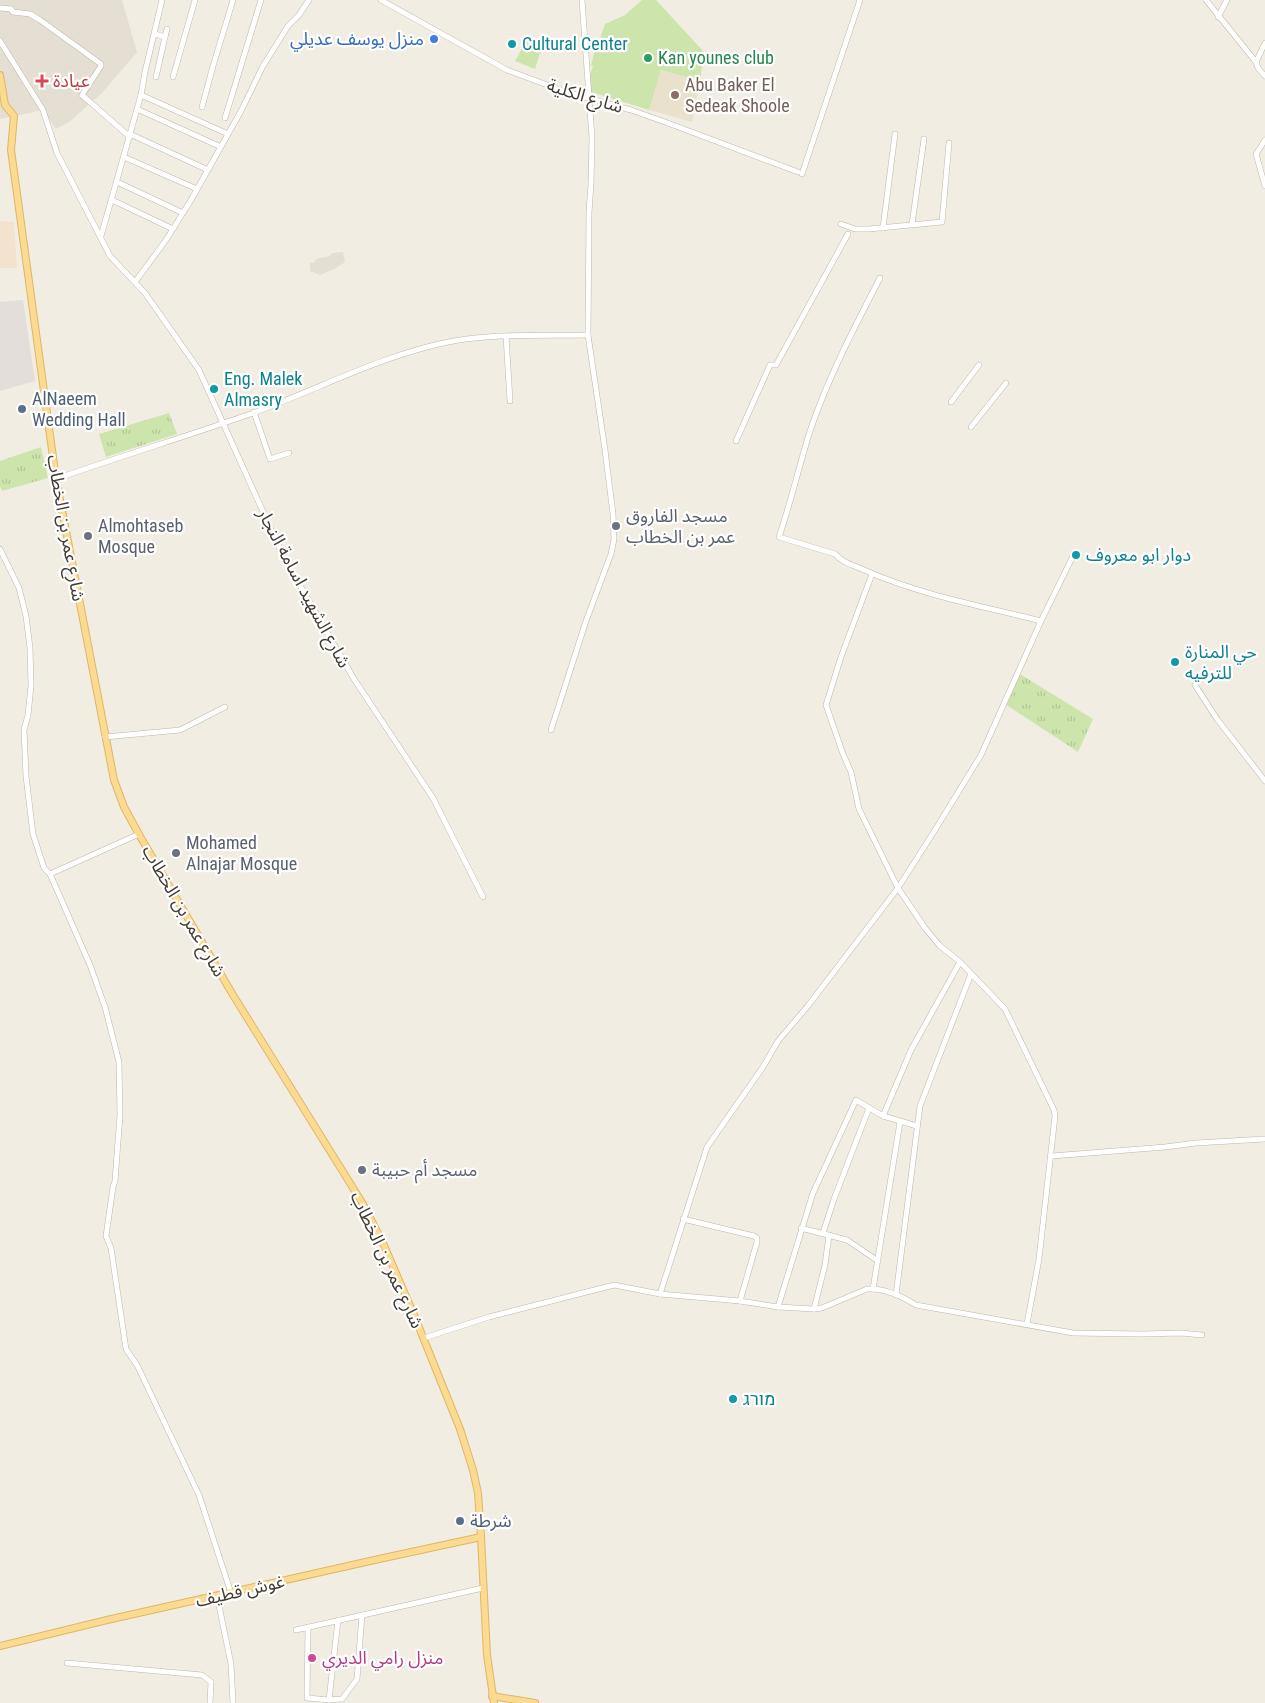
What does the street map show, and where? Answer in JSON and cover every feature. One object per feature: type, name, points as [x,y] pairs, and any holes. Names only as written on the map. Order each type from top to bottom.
[{"type":"main road","name":"شارع عمر بن الخطاب","points":[[0,75],[5,105],[14,116],[11,150],[56,479],[111,769],[124,807],[139,834],[233,995],[363,1204],[387,1252],[424,1338],[467,1447],[478,1493],[487,1655],[493,1699]]},
{"type":"main road","name":"غوش قطيف","points":[[0,1646],[80,1626],[481,1537]]},
{"type":"main road","points":[[493,1699],[534,1703]]},
{"type":"street","points":[[101,236],[141,95],[162,0]]},
{"type":"street","points":[[173,77],[195,0]]},
{"type":"street","points":[[202,106],[233,0]]},
{"type":"street","points":[[225,118],[261,0]]},
{"type":"street","points":[[135,282],[183,213],[228,134],[263,66],[288,26],[299,15],[309,0]]},
{"type":"street","name":"شارع الكلية","points":[[381,0],[507,70],[537,82],[657,119],[800,173],[860,0]]},
{"type":"street","points":[[551,730],[586,621],[611,554],[614,539],[613,514],[605,450],[588,335],[589,212],[592,160],[582,0]]},
{"type":"street","points":[[1206,0],[1265,76]]},
{"type":"street","points":[[1218,17],[1227,0]]},
{"type":"street","points":[[0,8],[11,8],[13,12],[30,14],[101,63],[101,66],[82,95],[130,136],[208,170]]},
{"type":"street","points":[[156,77],[167,28]]},
{"type":"street","points":[[154,34],[165,37]]},
{"type":"street","name":"شارع الشهيد اسامة النجار","points":[[0,40],[43,110],[57,153],[110,256],[145,293],[199,370],[284,558],[354,679],[433,798],[483,896]]},
{"type":"street","points":[[1256,62],[1265,43]]},
{"type":"street","points":[[141,95],[228,134]]},
{"type":"street","points":[[137,109],[221,146]]},
{"type":"street","points":[[883,228],[895,134]]},
{"type":"street","points":[[912,224],[924,139]]},
{"type":"street","points":[[1265,140],[1256,154],[1265,186]]},
{"type":"street","points":[[841,224],[855,229],[942,222],[950,143]]},
{"type":"street","points":[[124,157],[197,189]]},
{"type":"street","points":[[117,182],[183,213]]},
{"type":"street","points":[[112,200],[173,229]]},
{"type":"street","points":[[736,441],[770,365],[776,365],[848,234]]},
{"type":"street","points":[[880,278],[827,386],[806,444],[779,537],[835,554],[841,561],[872,574],[950,598],[1041,621]]},
{"type":"street","points":[[56,479],[254,412],[354,371],[410,351],[460,340],[506,336],[588,335]]},
{"type":"street","points":[[506,336],[510,402]]},
{"type":"street","points":[[951,402],[979,365]]},
{"type":"street","points":[[971,427],[1006,383]]},
{"type":"street","points":[[254,412],[270,459],[289,453]]},
{"type":"street","points":[[0,549],[19,588],[26,616],[30,648],[31,686],[28,715],[24,730],[26,776],[33,834],[44,868],[50,874],[90,965],[105,1007],[119,1062],[120,1108],[116,1172],[106,1236],[111,1248],[126,1349],[136,1365],[200,1495],[231,1593]]},
{"type":"street","points":[[660,1294],[706,1147],[763,1066],[778,1041],[807,1007],[898,888],[981,755],[1041,621],[1074,554]]},
{"type":"street","points":[[872,574],[826,705],[851,772],[859,809],[898,888],[934,939],[960,962],[1005,1009],[1054,1110],[1052,1156],[1042,1221],[1039,1259],[1028,1324]]},
{"type":"street","points":[[1195,685],[1217,718],[1265,781]]},
{"type":"street","points":[[105,737],[180,730],[225,707]]},
{"type":"street","points":[[50,874],[139,834]]},
{"type":"street","points":[[883,1116],[911,1050],[960,962]]},
{"type":"street","points":[[896,1295],[920,1106],[972,974]]},
{"type":"street","points":[[778,1307],[801,1228],[816,1185],[856,1100],[883,1116],[917,1126]]},
{"type":"street","points":[[823,1234],[834,1199],[869,1108]]},
{"type":"street","points":[[873,1289],[900,1122]]},
{"type":"street","points":[[1052,1156],[1196,1143],[1265,1140]]},
{"type":"street","points":[[683,1219],[757,1238],[758,1242],[740,1301]]},
{"type":"street","points":[[801,1228],[847,1240],[878,1261]]},
{"type":"street","points":[[814,1309],[830,1235]]},
{"type":"street","points":[[424,1338],[497,1315],[614,1285],[660,1294],[814,1309],[822,1308],[867,1289],[873,1289],[896,1295],[916,1305],[1073,1333],[1181,1333],[1202,1335]]},
{"type":"street","points":[[296,1630],[483,1588]]},
{"type":"street","points":[[217,1596],[231,1664],[233,1703]]},
{"type":"street","points":[[308,1627],[307,1698],[342,1699],[357,1679],[362,1615]]},
{"type":"street","points":[[329,1700],[338,1620]]},
{"type":"street","points":[[67,1663],[202,1675],[211,1682],[210,1703]]},
{"type":"shaded area","points":[[0,0],[122,0],[137,52],[102,93],[69,122],[56,129],[43,110],[0,119]]},
{"type":"shaded area","name":"Abu Baker El Sedeak Shoole","points":[[661,70],[700,81],[692,122],[649,110]]},
{"type":"shaded area","points":[[0,221],[14,222],[17,268],[0,268]]},
{"type":"shaded area","points":[[343,252],[345,262],[334,269],[320,275],[310,271],[310,263],[315,262],[316,259],[330,256],[332,253]]},
{"type":"shaded area","points":[[23,300],[35,381],[0,391],[0,302]]},
{"type":"green space","name":"Kan younes club","points":[[642,0],[656,0],[704,52],[700,81],[661,70],[649,110],[591,92],[587,85],[598,39],[600,39],[605,24],[625,15]]},
{"type":"green space","points":[[529,41],[542,47],[535,69],[515,61],[525,43]]},
{"type":"green space","points":[[169,413],[177,434],[106,457],[99,434]]},
{"type":"green space","points":[[41,447],[48,478],[2,491],[0,486],[0,461]]},
{"type":"green space","points":[[1020,674],[1093,719],[1078,752],[1005,704]]},
{"type":"place","name":"منزل يوسف عديلي","points":[[434,39]]},
{"type":"place","name":"Cultural Center","points":[[512,44]]},
{"type":"place","name":"Kan younes club","points":[[648,58]]},
{"type":"place","name":"عيادة","points":[[42,81]]},
{"type":"place","name":"Abu Baker El Sedeak Shoole","points":[[675,95]]},
{"type":"place","name":"Eng. Malek Almasry","points":[[214,389]]},
{"type":"place","name":"AlNaeem Wedding Hall","points":[[22,409]]},
{"type":"place","name":"مسجد الفاروق عمر بن الخطاب","points":[[616,526]]},
{"type":"place","name":"Almohtaseb Mosque","points":[[88,536]]},
{"type":"place","name":"دوار ابو معروف","points":[[1076,555]]},
{"type":"place","name":"حي المنارة للترفيه","points":[[1175,662]]},
{"type":"place","name":"Mohamed Alnajar Mosque","points":[[176,853]]},
{"type":"place","name":"مسجد أم حبيبة","points":[[362,1170]]},
{"type":"place","name":"מורג","points":[[733,1399]]},
{"type":"place","name":"شرطة","points":[[460,1521]]},
{"type":"place","name":"منزل رامي الديري","points":[[312,1658]]}]
